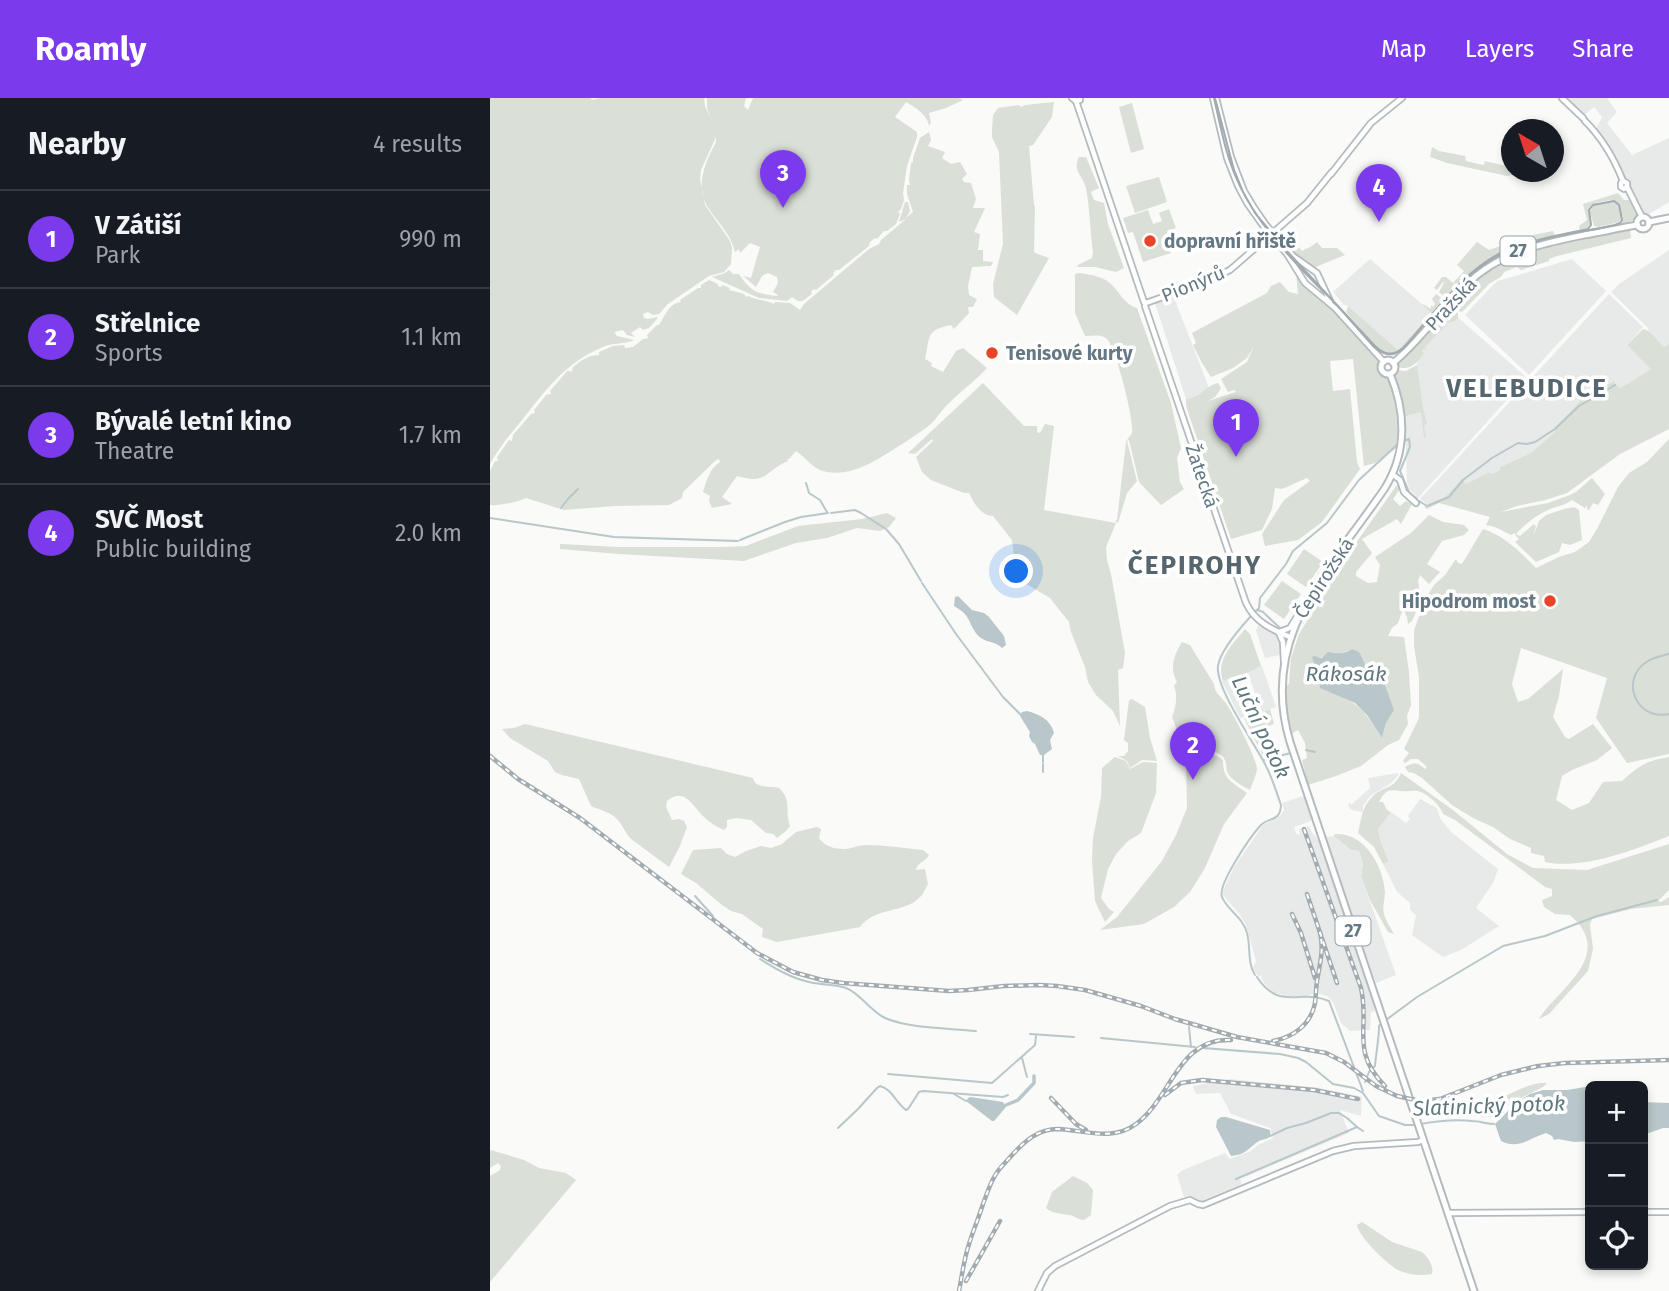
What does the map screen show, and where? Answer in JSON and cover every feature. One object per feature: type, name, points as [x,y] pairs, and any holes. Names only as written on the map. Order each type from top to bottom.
[{"type":"main road","points":[[1637,225],[1637,221],[1642,217],[1649,222]]},
{"type":"main road","name":"Pražská","points":[[1393,363],[1468,284],[1498,260],[1539,244],[1637,225],[1644,229],[1649,222],[1669,218]]},
{"type":"main road","points":[[1384,362],[1393,363],[1395,369],[1390,374],[1382,371],[1384,362]]},
{"type":"main road","name":"Čepirožská","points":[[1390,374],[1400,403],[1403,428],[1400,453],[1379,496],[1310,594],[1299,614],[1283,667],[1282,697],[1286,727],[1423,1140]]},
{"type":"main road","name":"27","points":[[1423,1140],[1474,1291]]},
{"type":"street","points":[[1214,98],[1233,174],[1247,203],[1290,258],[1305,283],[1335,308],[1384,362]]},
{"type":"street","name":"Pionýrů","points":[[1145,304],[1230,270],[1303,206],[1371,123],[1402,98]]},
{"type":"street","points":[[1562,98],[1603,140],[1623,181],[1628,183],[1627,187],[1642,217]]},
{"type":"street","name":"Žatecká","points":[[1076,99],[1246,603],[1253,615],[1264,625],[1290,637]]},
{"type":"street","points":[[1272,234],[1297,259],[1317,273],[1335,308]]},
{"type":"street","points":[[1392,474],[1400,480],[1404,492],[1416,503]]},
{"type":"street","points":[[1283,667],[1283,642],[1279,632],[1290,628],[1299,614]]},
{"type":"street","points":[[1038,1291],[1047,1273],[1055,1266],[1170,1206],[1190,1200],[1203,1205],[1341,1148],[1423,1140]]},
{"type":"street","points":[[1448,1213],[1585,1212]]},
{"type":"street","points":[[1648,1212],[1669,1212]]},
{"type":"shaded area","points":[[490,98],[704,98],[705,106],[712,121],[707,108],[707,98],[746,98],[744,106],[748,110],[753,98],[963,100],[929,113],[929,126],[924,115],[906,102],[895,117],[917,132],[917,137],[907,166],[904,200],[896,224],[870,242],[869,246],[836,270],[834,275],[802,301],[792,297],[787,301],[759,298],[712,277],[729,270],[733,274],[739,274],[755,291],[778,295],[773,292],[778,283],[777,277],[768,273],[762,276],[756,287],[743,276],[751,278],[760,247],[750,243],[740,253],[739,249],[735,252],[727,234],[703,196],[705,205],[730,241],[731,264],[724,272],[709,276],[668,304],[659,314],[643,314],[644,318],[657,319],[649,328],[643,330],[640,327],[631,333],[635,337],[627,335],[623,330],[614,332],[617,336],[634,340],[603,347],[569,367],[543,394],[490,464]],"holes":[[[716,137],[703,175],[702,190],[701,170]]]},
{"type":"shaded area","points":[[1565,98],[1607,98],[1617,112],[1607,123],[1632,155],[1669,138],[1669,202],[1646,216],[1644,214],[1609,146],[1596,130],[1602,117],[1594,107],[1583,116]]},
{"type":"shaded area","points":[[1054,102],[1052,117],[1033,145],[1029,146],[1035,207],[1034,251],[1049,258],[1017,315],[994,297],[993,284],[1003,244],[999,152],[992,137],[993,115],[998,108]]},
{"type":"shaded area","points":[[1132,103],[1144,149],[1131,153],[1119,107]]},
{"type":"shaded area","points":[[929,132],[931,140],[928,146],[945,152],[942,158],[951,164],[960,162],[967,174],[962,179],[971,183],[976,199],[973,208],[985,208],[974,232],[980,234],[978,250],[983,250],[983,261],[993,262],[991,266],[972,267],[968,286],[969,295],[977,299],[973,307],[968,307],[969,313],[954,329],[951,325],[933,332],[925,359],[932,363],[931,366],[943,372],[956,351],[963,348],[987,368],[947,405],[930,425],[879,458],[859,468],[838,473],[822,471],[796,451],[788,461],[765,476],[755,479],[737,476],[722,497],[732,504],[712,508],[710,496],[703,492],[711,471],[720,462],[719,459],[683,492],[682,498],[669,505],[564,510],[526,498],[490,505],[490,471],[495,461],[498,461],[497,457],[568,370],[573,370],[581,361],[599,355],[599,352],[613,346],[633,347],[648,338],[647,335],[659,325],[670,307],[681,302],[680,300],[709,280],[746,297],[774,304],[790,303],[800,310],[869,249],[879,244],[906,219],[899,222],[905,202],[908,202],[910,211],[906,218],[913,212],[907,194],[911,163],[920,138]]},
{"type":"shaded area","points":[[1432,147],[1465,156],[1466,161],[1483,165],[1484,161],[1501,165],[1501,175],[1447,163],[1430,157]]},
{"type":"shaded area","points":[[1079,157],[1086,157],[1099,188],[1091,192],[1094,200],[1104,203],[1108,224],[1124,268],[1116,272],[1095,267],[1077,267],[1092,258],[1093,252],[1086,188],[1077,166]]},
{"type":"shaded area","points":[[1377,163],[1394,176],[1379,196],[1361,182]]},
{"type":"shaded area","points":[[1159,177],[1167,202],[1135,213],[1126,186]]},
{"type":"shaded area","points":[[1618,193],[1624,200],[1631,200],[1639,215],[1634,224],[1635,220],[1622,224],[1624,226],[1609,228],[1618,226],[1623,218],[1618,203],[1610,200],[1596,205],[1617,203],[1621,218],[1619,222],[1594,226],[1590,212],[1594,204],[1589,211],[1590,227],[1580,230],[1579,226],[1587,220],[1583,204]]},
{"type":"shaded area","name":"dopravní hřiště","points":[[1169,209],[1176,228],[1167,231],[1164,236],[1171,253],[1143,262],[1133,232],[1128,233],[1123,218],[1148,210],[1153,224],[1162,221],[1159,213]]},
{"type":"shaded area","points":[[1630,228],[1631,238],[1557,256],[1521,270],[1517,267],[1504,272],[1462,312],[1453,304],[1480,275],[1522,252],[1557,242]]},
{"type":"shaded area","points":[[1553,231],[1555,236],[1494,256],[1470,274],[1446,298],[1439,292],[1443,282],[1437,290],[1434,288],[1442,277],[1453,283],[1464,271],[1457,265],[1477,242],[1489,250],[1528,236]]},
{"type":"shaded area","points":[[1298,240],[1296,244],[1302,251],[1317,242],[1322,248],[1337,248],[1345,255],[1313,268],[1290,250]]},
{"type":"shaded area","points":[[1669,250],[1669,344],[1664,347],[1611,292]]},
{"type":"shaded area","points":[[1370,259],[1431,312],[1398,350],[1344,305],[1333,292]]},
{"type":"shaded area","points":[[1572,259],[1606,291],[1529,375],[1465,315],[1498,281]]},
{"type":"shaded area","points":[[1296,273],[1329,304],[1381,362],[1383,371],[1391,381],[1398,404],[1399,444],[1375,463],[1364,466],[1353,359],[1330,361],[1333,391],[1350,389],[1357,462],[1360,469],[1322,522],[1298,540],[1265,546],[1262,534],[1284,500],[1310,481],[1307,478],[1282,489],[1275,488],[1272,509],[1262,530],[1231,539],[1186,399],[1218,383],[1221,388],[1215,397],[1208,401],[1236,392],[1228,392],[1221,379],[1247,362],[1254,346],[1247,358],[1233,368],[1211,377],[1193,345],[1196,343],[1192,333],[1267,293],[1271,286],[1280,282],[1289,292],[1298,294]]},
{"type":"shaded area","points":[[1075,274],[1105,280],[1126,302],[1137,308],[1171,403],[1181,448],[1177,458],[1180,482],[1184,489],[1161,505],[1139,482],[1129,440],[1127,441],[1137,481],[1127,493],[1118,523],[1115,521],[1126,442],[1132,433],[1132,426],[1124,384],[1110,343],[1101,336],[1085,336],[1075,313]]},
{"type":"shaded area","points":[[1436,294],[1444,300],[1402,348],[1398,350],[1431,313],[1423,304],[1431,309],[1431,305],[1433,307],[1435,304],[1432,299]]},
{"type":"shaded area","points":[[1609,294],[1643,327],[1627,345],[1652,368],[1620,388],[1612,381],[1580,401],[1554,428],[1555,432],[1531,453],[1500,467],[1500,470],[1492,474],[1489,472],[1466,484],[1462,480],[1446,496],[1428,505],[1420,499]]},
{"type":"shaded area","points":[[1173,295],[1209,388],[1193,398],[1186,399],[1155,303]]},
{"type":"shaded area","points":[[1348,306],[1398,350],[1385,353],[1377,348],[1346,312]]},
{"type":"shaded area","points":[[1451,307],[1458,313],[1458,318],[1449,322],[1425,347],[1427,350],[1422,351],[1424,353],[1415,364],[1404,368],[1396,366],[1446,310]]},
{"type":"shaded area","points":[[1453,313],[1527,378],[1418,498],[1407,482],[1405,417],[1423,411],[1417,353]]},
{"type":"shaded area","points":[[1643,329],[1649,331],[1664,347],[1669,344],[1669,429],[1620,454],[1567,493],[1501,512],[1548,503],[1570,495],[1592,478],[1605,494],[1598,505],[1593,503],[1589,510],[1587,505],[1585,508],[1572,500],[1541,514],[1516,534],[1520,536],[1534,524],[1536,526],[1533,537],[1539,521],[1546,515],[1574,507],[1579,510],[1582,540],[1570,545],[1562,543],[1559,552],[1536,562],[1515,542],[1519,539],[1515,533],[1511,535],[1486,525],[1490,517],[1439,503],[1427,509],[1424,507],[1446,496],[1462,479],[1466,484],[1489,472],[1492,474],[1500,470],[1500,467],[1531,453],[1555,432],[1554,428],[1580,401],[1613,381],[1620,388],[1651,369],[1627,345]]},
{"type":"shaded area","points":[[1417,365],[1427,424],[1424,425],[1426,438],[1421,412],[1404,417],[1393,375],[1396,370],[1406,371]]},
{"type":"shaded area","points":[[983,383],[1024,426],[1037,426],[1037,432],[1040,433],[1045,424],[1054,426],[1044,510],[1116,523],[1106,547],[1125,653],[1123,668],[1118,670],[1120,726],[1113,711],[1096,695],[1088,682],[1069,622],[1050,598],[1023,582],[1014,557],[1012,540],[993,516],[978,508],[969,493],[931,480],[922,472],[916,457],[932,439],[915,454],[908,453]]},
{"type":"shaded area","points":[[1669,439],[1669,754],[1627,763],[1596,718],[1607,678],[1521,648],[1512,684],[1518,702],[1528,699],[1563,669],[1553,717],[1565,737],[1569,739],[1593,724],[1612,748],[1597,760],[1562,776],[1556,800],[1572,810],[1589,803],[1603,782],[1622,781],[1644,764],[1669,757],[1669,836],[1592,861],[1560,864],[1545,862],[1544,856],[1531,853],[1531,848],[1510,839],[1452,805],[1422,778],[1408,772],[1405,767],[1415,764],[1425,769],[1427,767],[1418,759],[1405,763],[1403,761],[1409,753],[1404,749],[1419,718],[1419,677],[1414,630],[1434,585],[1456,559],[1462,564],[1483,529],[1505,540],[1536,568],[1575,552],[1589,542],[1618,487],[1629,473],[1647,462]]},
{"type":"shaded area","points":[[1399,482],[1400,489],[1393,499],[1400,506],[1406,501],[1412,504],[1401,524],[1397,519],[1362,539],[1372,553],[1356,572],[1356,576],[1368,583],[1377,582],[1380,565],[1375,557],[1411,533],[1429,515],[1443,522],[1464,525],[1469,530],[1464,535],[1442,541],[1427,564],[1440,572],[1429,584],[1420,575],[1418,581],[1421,600],[1412,621],[1408,624],[1403,609],[1398,623],[1388,636],[1404,637],[1409,672],[1411,705],[1407,716],[1408,724],[1399,740],[1361,766],[1308,785],[1302,760],[1307,758],[1305,743],[1298,730],[1291,734],[1284,688],[1289,684],[1291,658],[1299,634],[1316,607],[1322,591]],"holes":[[[1352,649],[1385,685],[1393,712],[1386,723],[1382,738],[1359,708],[1325,690],[1314,662],[1316,657]]]},
{"type":"shaded area","points":[[887,513],[896,518],[889,527],[880,531],[857,528],[827,538],[796,543],[744,561],[560,549],[560,544],[619,547],[746,546],[798,526],[862,519]]},
{"type":"shaded area","points":[[1304,549],[1323,562],[1306,587],[1287,574]]},
{"type":"shaded area","points":[[1282,581],[1301,594],[1284,619],[1264,605]]},
{"type":"shaded area","points":[[1258,625],[1278,636],[1282,646],[1281,655],[1265,658],[1256,631]]},
{"type":"shaded area","points":[[1245,629],[1250,634],[1261,666],[1223,681],[1223,659]]},
{"type":"shaded area","points":[[1182,642],[1190,645],[1249,746],[1257,769],[1250,790],[1229,775],[1225,760],[1218,753],[1187,751],[1184,748],[1172,717],[1176,702],[1174,686],[1177,682],[1173,672],[1174,662]]},
{"type":"shaded area","points":[[1262,666],[1276,707],[1240,718],[1222,681],[1241,676],[1242,691],[1245,692],[1251,711],[1260,709],[1248,672]]},
{"type":"shaded area","points":[[1132,699],[1145,707],[1157,761],[1142,760],[1130,768],[1127,761],[1118,756],[1124,756],[1128,751],[1128,743],[1124,740],[1129,700]]},
{"type":"shaded area","points":[[1270,709],[1274,724],[1266,727],[1269,751],[1275,751],[1275,756],[1264,758],[1244,718]]},
{"type":"shaded area","points":[[525,724],[753,778],[757,784],[779,788],[786,797],[790,826],[777,838],[766,833],[751,820],[736,818],[727,820],[724,830],[706,819],[684,797],[673,797],[667,801],[666,807],[672,820],[684,821],[687,827],[669,867],[631,839],[614,817],[591,806],[579,779],[555,772],[548,761],[510,738],[502,729]]},
{"type":"shaded area","points":[[1203,752],[1223,760],[1227,776],[1247,793],[1224,824],[1205,868],[1190,892],[1174,907],[1144,924],[1100,930],[1117,917],[1162,861],[1187,808],[1186,758],[1196,758],[1196,755]]},
{"type":"shaded area","points":[[1115,757],[1126,761],[1130,769],[1143,762],[1157,763],[1156,793],[1141,833],[1128,841],[1116,854],[1108,869],[1101,898],[1114,912],[1105,922],[1095,901],[1093,838],[1101,797],[1102,768]]},
{"type":"shaded area","points":[[1398,773],[1390,784],[1370,796],[1363,806],[1363,812],[1350,809],[1349,803],[1352,804],[1370,788],[1368,778]]},
{"type":"shaded area","points":[[1401,773],[1453,810],[1507,854],[1533,868],[1587,870],[1669,844],[1669,890],[1658,901],[1669,897],[1669,905],[1631,909],[1592,919],[1590,925],[1593,949],[1588,971],[1549,1014],[1539,1019],[1581,967],[1588,944],[1583,929],[1570,915],[1555,914],[1544,907],[1542,900],[1552,896],[1552,889],[1545,887],[1455,820],[1443,814],[1433,800],[1418,791],[1390,790],[1379,802],[1383,802],[1391,812],[1378,829],[1389,861],[1383,864],[1374,847],[1358,833],[1366,805],[1376,794],[1395,782]]},
{"type":"shaded area","points":[[1306,795],[1311,821],[1294,827],[1297,835],[1300,834],[1299,829],[1309,826],[1322,842],[1372,999],[1375,1011],[1371,1012],[1370,1030],[1350,1031],[1341,1023],[1333,1002],[1327,996],[1315,993],[1290,996],[1271,992],[1261,975],[1258,977],[1253,968],[1256,961],[1246,925],[1223,895],[1234,867],[1263,825],[1280,816],[1284,810],[1282,803]]},
{"type":"shaded area","points":[[1420,799],[1437,808],[1440,818],[1451,832],[1498,869],[1493,883],[1476,908],[1499,926],[1461,950],[1443,957],[1412,935],[1416,915],[1410,910],[1410,903],[1397,892],[1383,864],[1389,860],[1378,828],[1391,812],[1406,823]]},
{"type":"shaded area","points":[[817,827],[821,829],[821,841],[837,848],[866,845],[923,850],[929,855],[916,870],[925,869],[928,884],[923,894],[913,903],[873,916],[860,927],[777,942],[762,937],[763,929],[742,914],[722,905],[681,874],[693,850],[721,848],[735,857],[761,846],[771,848],[782,844],[796,832]]},
{"type":"shaded area","points":[[1334,836],[1351,850],[1359,851],[1363,865],[1361,876],[1396,975],[1376,983],[1325,837]]},
{"type":"shaded area","points":[[1334,836],[1355,838],[1376,861],[1385,892],[1384,914],[1394,934],[1388,932],[1370,900],[1361,876],[1363,865],[1359,851],[1351,850]]},
{"type":"shaded area","points":[[1230,1079],[1320,1088],[1362,1097],[1361,1116],[1340,1110],[1349,1133],[1240,1179],[1242,1184],[1201,1201],[1184,1197],[1177,1175],[1183,1170],[1225,1153],[1230,1159],[1273,1138],[1270,1128],[1231,1114],[1220,1093],[1196,1094],[1193,1086]]},
{"type":"shaded area","points":[[1540,1083],[1547,1083],[1491,1117],[1450,1115],[1481,1107]]},
{"type":"shaded area","points":[[491,1150],[524,1160],[539,1168],[566,1173],[576,1180],[490,1282],[490,1176],[500,1170],[501,1166],[498,1163],[490,1168]]},
{"type":"shaded area","points":[[1073,1176],[1087,1183],[1093,1190],[1091,1215],[1084,1220],[1046,1208],[1052,1192]]},
{"type":"shaded area","points":[[1362,1222],[1392,1242],[1422,1252],[1430,1262],[1432,1274],[1411,1274],[1393,1267],[1363,1236],[1357,1225]]},
{"type":"water","points":[[958,596],[972,610],[989,617],[1004,636],[1006,645],[1002,648],[978,635],[962,611],[954,606],[955,597]]},
{"type":"water","name":"Rákosák","points":[[1352,649],[1359,652],[1365,664],[1385,685],[1394,710],[1386,723],[1382,738],[1367,715],[1355,703],[1320,688],[1320,675],[1312,657],[1322,658],[1328,652],[1340,653]]},
{"type":"water","points":[[1027,711],[1044,718],[1054,733],[1050,740],[1052,749],[1044,755],[1040,755],[1032,742],[1030,732],[1020,716]]},
{"type":"water","points":[[1585,1087],[1585,1141],[1554,1140],[1546,1133],[1518,1144],[1501,1141],[1495,1124],[1517,1102],[1543,1090]]},
{"type":"water","points":[[971,1097],[1003,1102],[1006,1107],[992,1121],[966,1101]]},
{"type":"water","points":[[1648,1102],[1669,1103],[1669,1126],[1648,1133]]},
{"type":"water","points":[[1221,1117],[1270,1130],[1270,1135],[1244,1153],[1231,1156],[1216,1127],[1217,1120]]},
{"type":"waterway","name":"Luční potok","points":[[1419,501],[1427,506],[1449,497],[1463,480],[1492,458],[1518,443],[1535,442],[1555,429],[1579,406],[1615,385]]},
{"type":"waterway","name":"Luční potok","points":[[1404,441],[1409,439],[1410,447],[1400,471],[1409,492],[1417,499]]},
{"type":"waterway","name":"Luční potok","points":[[1255,612],[1259,608],[1260,598],[1293,551],[1327,523],[1359,480],[1399,443]]},
{"type":"waterway","points":[[806,483],[809,493],[820,500],[827,512]]},
{"type":"waterway","points":[[561,508],[578,489]]},
{"type":"waterway","points":[[831,513],[855,510],[886,529],[899,544],[921,581]]},
{"type":"waterway","points":[[740,540],[801,517],[828,513]]},
{"type":"waterway","points":[[490,518],[614,537],[738,541]]},
{"type":"waterway","points":[[922,583],[1003,697],[1021,715]]},
{"type":"waterway","points":[[1258,610],[1281,629]]},
{"type":"waterway","name":"Luční potok","points":[[1251,616],[1227,646],[1218,666],[1223,687],[1267,769],[1281,805],[1279,814],[1263,823],[1250,840],[1229,872],[1222,891],[1224,902],[1245,927],[1255,975]]},
{"type":"waterway","points":[[1669,654],[1650,660],[1639,668],[1633,687],[1640,705],[1647,711],[1669,714]]},
{"type":"waterway","points":[[1306,750],[1315,752]]},
{"type":"waterway","points":[[1263,760],[1291,753]]},
{"type":"waterway","points":[[1043,755],[1043,762]]},
{"type":"waterway","points":[[1043,764],[1043,772]]},
{"type":"waterway","name":"Slatinický potok","points":[[695,896],[713,916]]},
{"type":"waterway","points":[[1386,1020],[1417,997],[1503,946],[1545,936],[1597,916],[1657,900]]},
{"type":"waterway","name":"Slatinický potok","points":[[760,959],[796,978],[846,988],[880,1015],[895,1022],[976,1031]]},
{"type":"waterway","name":"Luční potok","points":[[1257,977],[1265,988],[1282,997],[1308,997],[1329,1001],[1363,1091]]},
{"type":"waterway","points":[[1365,1082],[1375,1066],[1379,1026],[1382,1022]]},
{"type":"waterway","points":[[1189,1027],[1191,1047]]},
{"type":"waterway","name":"Slatinický potok","points":[[1030,1034],[1074,1037]]},
{"type":"waterway","points":[[888,1074],[992,1083],[1035,1045],[1036,1036]]},
{"type":"waterway","name":"Slatinický potok","points":[[1101,1038],[1195,1047]]},
{"type":"waterway","name":"Slatinický potok","points":[[1203,1048],[1298,1058],[1333,1084],[1354,1088],[1363,1093],[1379,1116],[1405,1125],[1415,1125]]},
{"type":"waterway","points":[[1022,1058],[1027,1077]]},
{"type":"waterway","points":[[1006,1105],[1018,1100],[1034,1083],[1034,1076]]},
{"type":"waterway","points":[[838,1128],[880,1086],[888,1090],[906,1110],[919,1092],[923,1091],[1003,1097],[1008,1095]]},
{"type":"waterway","points":[[954,1094],[966,1101]]},
{"type":"waterway","points":[[1270,1136],[1331,1113],[1339,1113],[1363,1131]]},
{"type":"waterway","name":"Slatinický potok","points":[[1420,1124],[1459,1120],[1494,1124]]},
{"type":"waterway","name":"Slatinický potok","points":[[1665,1125],[1669,1127]]},
{"type":"waterway","points":[[1236,1179],[1357,1127]]},
{"type":"tram line","points":[[1214,98],[1231,165],[1240,186],[1248,201],[1257,215],[1267,230],[1374,347],[1385,354],[1396,353],[1403,349],[1451,293],[1478,268],[1494,258],[1510,250],[1535,241],[1562,235],[1615,225],[1622,220],[1619,205],[1614,201],[1593,205],[1589,210],[1591,225],[1588,229],[1548,238],[1528,243],[1509,249],[1493,257],[1478,268],[1464,279],[1451,292],[1403,348],[1385,353],[1375,346],[1286,250],[1255,213],[1243,192],[1234,170],[1215,98]]},
{"type":"railway","points":[[490,756],[518,779],[580,818],[757,953],[793,972],[822,980],[949,991],[1039,985],[1085,990],[1237,1037],[1326,1053],[1344,1062],[1376,1086],[1397,1096],[1420,1101],[1440,1099],[1501,1075],[1538,1066],[1669,1060]]},
{"type":"railway","points":[[1304,829],[1361,988],[1364,1050],[1374,1073],[1385,1086]]},
{"type":"railway","points":[[1307,894],[1337,983]]},
{"type":"railway","points":[[1292,914],[1315,978]]},
{"type":"railway","points":[[1273,1041],[1294,1033],[1310,1017],[1315,1003],[1321,956],[1320,932]]},
{"type":"railway","points":[[959,1291],[967,1250],[990,1185],[1000,1169],[1022,1145],[1038,1133],[1051,1130],[1108,1134],[1127,1129],[1148,1113],[1187,1059],[1199,1048],[1213,1042],[1231,1040]]},
{"type":"railway","points":[[1165,1095],[1181,1083],[1202,1080],[1314,1090],[1358,1099]]},
{"type":"railway","points":[[1051,1098],[1076,1124],[1086,1130]]},
{"type":"railway","points":[[966,1281],[1000,1221]]},
{"type":"place","name":"Bývalé letní kino","points":[[783,208]]},
{"type":"place","name":"SVČ Most","points":[[1379,222]]},
{"type":"place","name":"dopravní hřiště","points":[[1150,241]]},
{"type":"place","name":"Tenisové kurty","points":[[992,353]]},
{"type":"place","name":"V Zátiší","points":[[1236,457]]},
{"type":"place","name":"Hipodrom most","points":[[1550,601]]},
{"type":"place","name":"Střelnice","points":[[1193,780]]},
{"type":"district","name":"VELEBUDICE","points":[[1527,388]]},
{"type":"district","name":"ČEPIROHY","points":[[1195,565]]}]
